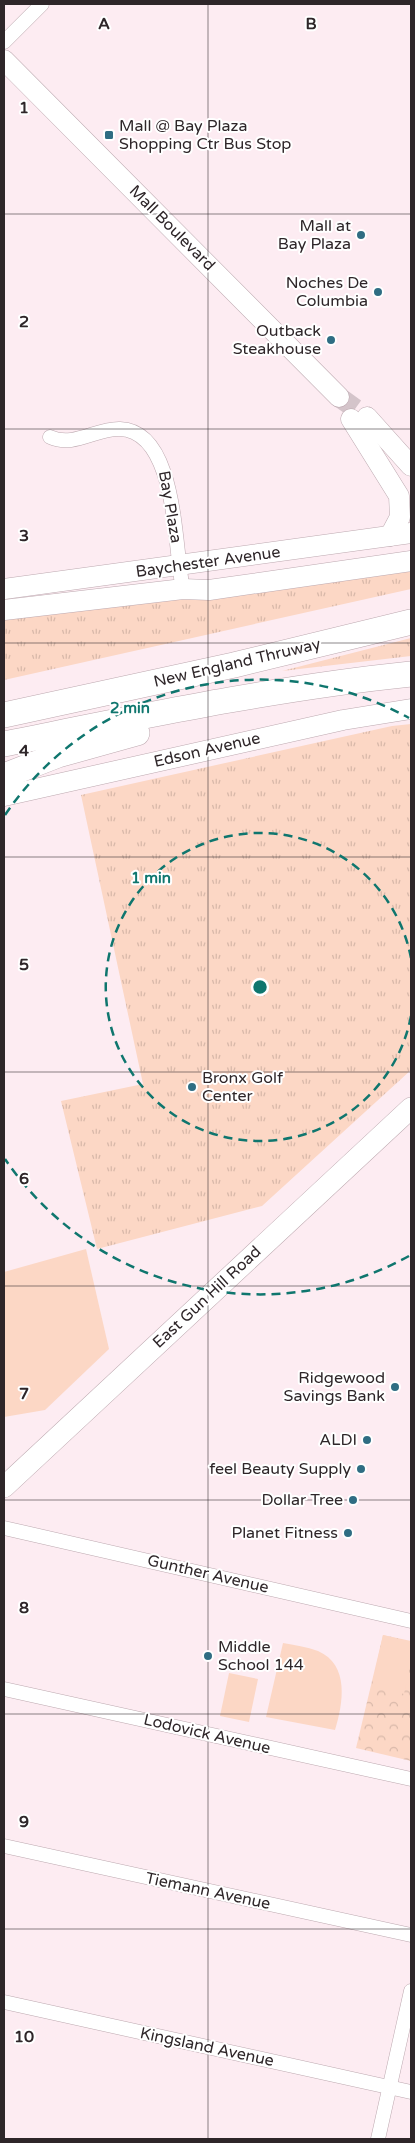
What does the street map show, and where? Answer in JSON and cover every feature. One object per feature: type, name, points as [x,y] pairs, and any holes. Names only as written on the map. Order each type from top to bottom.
[{"type":"highway","name":"New England Thruway","points":[[4,716],[234,665],[411,622]]},
{"type":"highway","name":"New England Thruway","points":[[4,744],[259,694],[411,674]]},
{"type":"highway","points":[[4,776],[26,766],[114,739],[211,716],[259,694]]},
{"type":"main road","name":"Mall Boulevard","points":[[4,60],[339,398]]},
{"type":"main road","points":[[359,418],[411,458]]},
{"type":"main road","points":[[359,418],[411,466]]},
{"type":"main road","points":[[359,418],[411,492]]},
{"type":"main road","points":[[359,418],[399,496],[400,517],[390,536]]},
{"type":"main road","name":"Baychester Avenue","points":[[4,589],[411,533]]},
{"type":"main road","name":"Baychester Avenue","points":[[4,610],[183,589],[209,590],[411,561]]},
{"type":"main road","name":"Edson Avenue","points":[[4,796],[343,720],[411,709]]},
{"type":"main road","name":"East Gun Hill Road","points":[[4,1488],[411,1108]]},
{"type":"street","points":[[4,42],[42,4]]},
{"type":"street","name":"Bay Plaza","points":[[50,438],[56,440],[75,440],[120,429],[136,434],[146,442],[161,462],[168,481],[178,566],[183,589]]},
{"type":"street","name":"Gunther Avenue","points":[[4,1528],[411,1621]]},
{"type":"street","name":"Lodovick Avenue","points":[[4,1689],[411,1779]]},
{"type":"street","name":"Tiemann Avenue","points":[[4,1846],[411,1936]]},
{"type":"street","points":[[378,2139],[411,1991]]},
{"type":"street","name":"Kingsland Avenue","points":[[4,2002],[411,2092]]},
{"type":"green space","points":[[411,565],[411,589],[4,680],[4,620]]},
{"type":"green space","points":[[411,638],[411,656],[282,671]]},
{"type":"green space","points":[[411,724],[411,1070],[262,1206],[97,1249],[61,1101],[143,1084],[81,795],[392,726]]},
{"type":"green space","points":[[86,1249],[109,1349],[45,1410],[4,1417],[4,1272]]},
{"type":"green space","points":[[383,1635],[411,1641],[411,1761],[356,1748]]},
{"type":"green space","points":[[383,1635],[411,1642],[411,1662],[404,1694],[372,1686]]},
{"type":"green space","points":[[283,1643],[318,1651],[328,1657],[335,1666],[340,1675],[342,1697],[335,1730],[266,1717]]},
{"type":"green space","points":[[229,1673],[258,1679],[249,1722],[220,1716]]},
{"type":"tunnel","points":[[339,397],[367,417]]},
{"type":"place","name":"Mall @ Bay Plaza Shopping Ctr Bus Stop","points":[[109,135]]},
{"type":"place","name":"Mall at Bay Plaza","points":[[361,235]]},
{"type":"place","name":"Noches De Columbia","points":[[378,292]]},
{"type":"place","name":"Outback Steakhouse","points":[[331,340]]},
{"type":"place","name":"Bronx Golf Center","points":[[192,1087]]},
{"type":"place","name":"Ridgewood Savings Bank","points":[[395,1387]]},
{"type":"place","name":"ALDI","points":[[367,1440]]},
{"type":"place","name":"feel Beauty Supply","points":[[361,1469]]},
{"type":"place","name":"Dollar Tree","points":[[353,1500]]},
{"type":"place","name":"Planet Fitness","points":[[348,1533]]},
{"type":"place","name":"Middle School 144","points":[[208,1656]]}]
